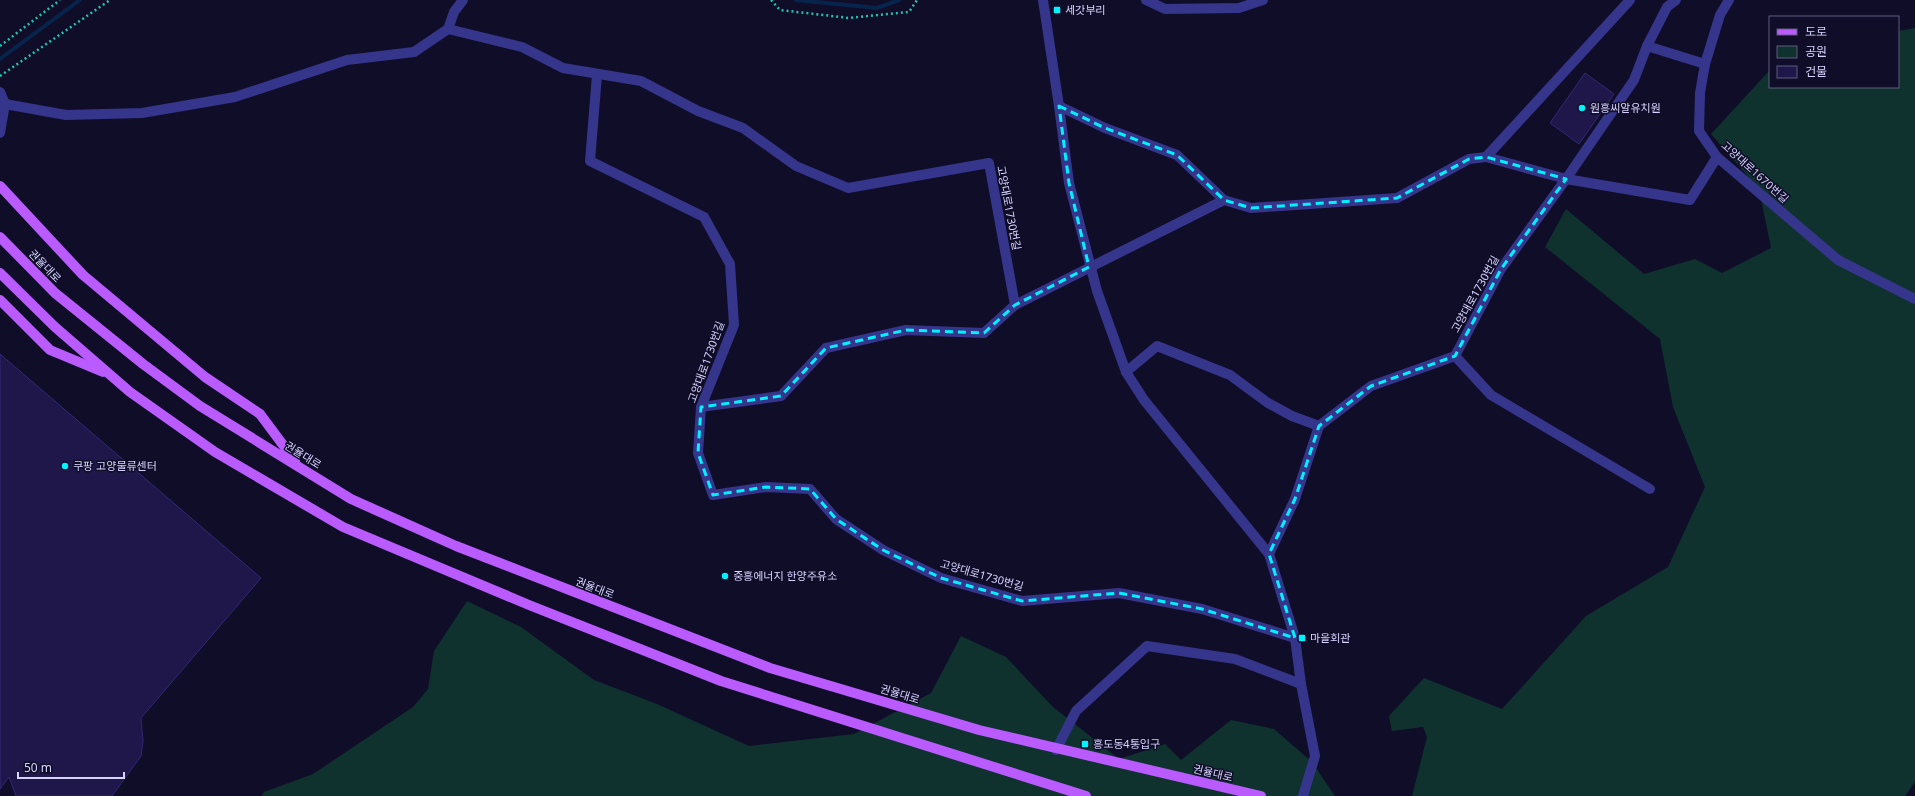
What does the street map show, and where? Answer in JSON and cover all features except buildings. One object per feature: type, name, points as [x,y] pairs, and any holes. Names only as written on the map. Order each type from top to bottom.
[{"type":"main road","points":[[0,186],[83,275],[205,377],[260,414],[298,466]]},
{"type":"main road","name":"권율대로","points":[[0,237],[55,294],[143,364],[200,406],[351,499],[456,546],[770,668],[979,730],[1056,750],[1261,796]]},
{"type":"main road","points":[[0,273],[55,327],[130,392],[222,456],[343,526],[433,566],[721,681],[1086,796]]},
{"type":"main road","points":[[0,300],[50,350],[113,377]]},
{"type":"street","points":[[5,104],[66,115],[142,113],[235,97],[348,60],[414,52],[448,29],[454,12],[463,0]]},
{"type":"street","points":[[1043,0],[1059,106],[1068,183],[1089,267],[1126,372],[1144,400],[1269,554],[1295,638],[1301,684],[1315,756],[1303,796]]},
{"type":"street","points":[[1146,0],[1165,9],[1239,8],[1264,0]]},
{"type":"street","points":[[1486,156],[1630,0]]},
{"type":"street","name":"고양대로1730번길","points":[[1455,356],[1501,269],[1566,179],[1634,80],[1647,46],[1667,7],[1676,0]]},
{"type":"street","name":"고양대로1670번길","points":[[1728,0],[1720,15],[1705,64],[1700,93],[1698,131],[1717,157],[1838,260],[1915,299]]},
{"type":"street","name":"고양대로1730번길","points":[[448,29],[522,47],[563,68],[597,75],[641,81],[698,111],[743,128],[796,166],[848,188],[989,163],[1015,305]]},
{"type":"street","points":[[1647,46],[1705,64]]},
{"type":"street","name":"고양대로1730번길","points":[[597,75],[590,161],[704,217],[730,264],[734,325],[701,407],[698,453],[712,495],[766,487],[810,489],[836,519],[883,550],[941,578],[1022,601],[1120,593],[1202,610],[1295,638]]},
{"type":"street","points":[[0,92],[5,104],[0,133]]},
{"type":"street","points":[[1059,106],[1105,128],[1177,155],[1224,200],[1251,208],[1397,198],[1469,160],[1486,156],[1566,179],[1690,200],[1717,157]]},
{"type":"street","points":[[701,407],[781,396],[826,348],[906,330],[984,333],[1015,305],[1224,200]]},
{"type":"street","points":[[1126,372],[1157,346],[1230,375],[1268,404],[1292,416],[1319,426]]},
{"type":"street","points":[[1269,554],[1295,499],[1319,426],[1371,386],[1455,356],[1491,395],[1650,489]]},
{"type":"street","points":[[1056,750],[1076,710],[1147,646],[1235,659],[1301,684]]},
{"type":"path","points":[[0,46],[60,0]]},
{"type":"path","points":[[0,76],[110,0]]},
{"type":"path","points":[[771,0],[780,10],[849,18],[909,12],[917,0]]},
{"type":"highlighted area","points":[[1059,106],[1105,128],[1177,155],[1224,200],[1251,208],[1397,198],[1469,159],[1486,157],[1566,179],[1501,269],[1455,356],[1371,386],[1319,426],[1295,499],[1269,554],[1295,638],[1202,609],[1119,593],[1022,601],[941,578],[883,550],[836,519],[810,489],[766,487],[713,495],[698,453],[701,407],[781,396],[826,348],[906,330],[984,333],[1015,305],[1089,267],[1069,183]]},
{"type":"green space","points":[[1915,28],[1915,782],[1905,796],[1412,796],[1427,737],[1423,727],[1392,731],[1389,716],[1424,678],[1502,709],[1586,616],[1668,567],[1705,487],[1673,407],[1660,339],[1545,247],[1566,209],[1644,274],[1695,259],[1722,273],[1771,248],[1759,189],[1711,134],[1769,71],[1769,88],[1899,88],[1899,31]]},
{"type":"green space","points":[[467,601],[521,627],[594,680],[657,704],[749,746],[854,734],[931,693],[961,636],[1006,657],[1052,706],[1119,759],[1165,744],[1181,760],[1231,720],[1274,729],[1312,762],[1335,796],[262,796],[264,792],[313,774],[413,707],[428,689],[434,651]]},
{"type":"waterway","points":[[0,59],[80,0]]},
{"type":"waterway","points":[[796,0],[877,8],[899,0]]},
{"type":"place","name":"세갓부리","points":[[1057,10]]},
{"type":"place","name":"원흥씨알유치원","points":[[1582,108]]},
{"type":"place","name":"쿠팡 고양물류센터","points":[[65,466]]},
{"type":"place","name":"중흥에너지 한양주유소","points":[[725,576]]},
{"type":"place","name":"마을회관","points":[[1302,638]]},
{"type":"place","name":"흥도동4통입구","points":[[1085,744]]}]
